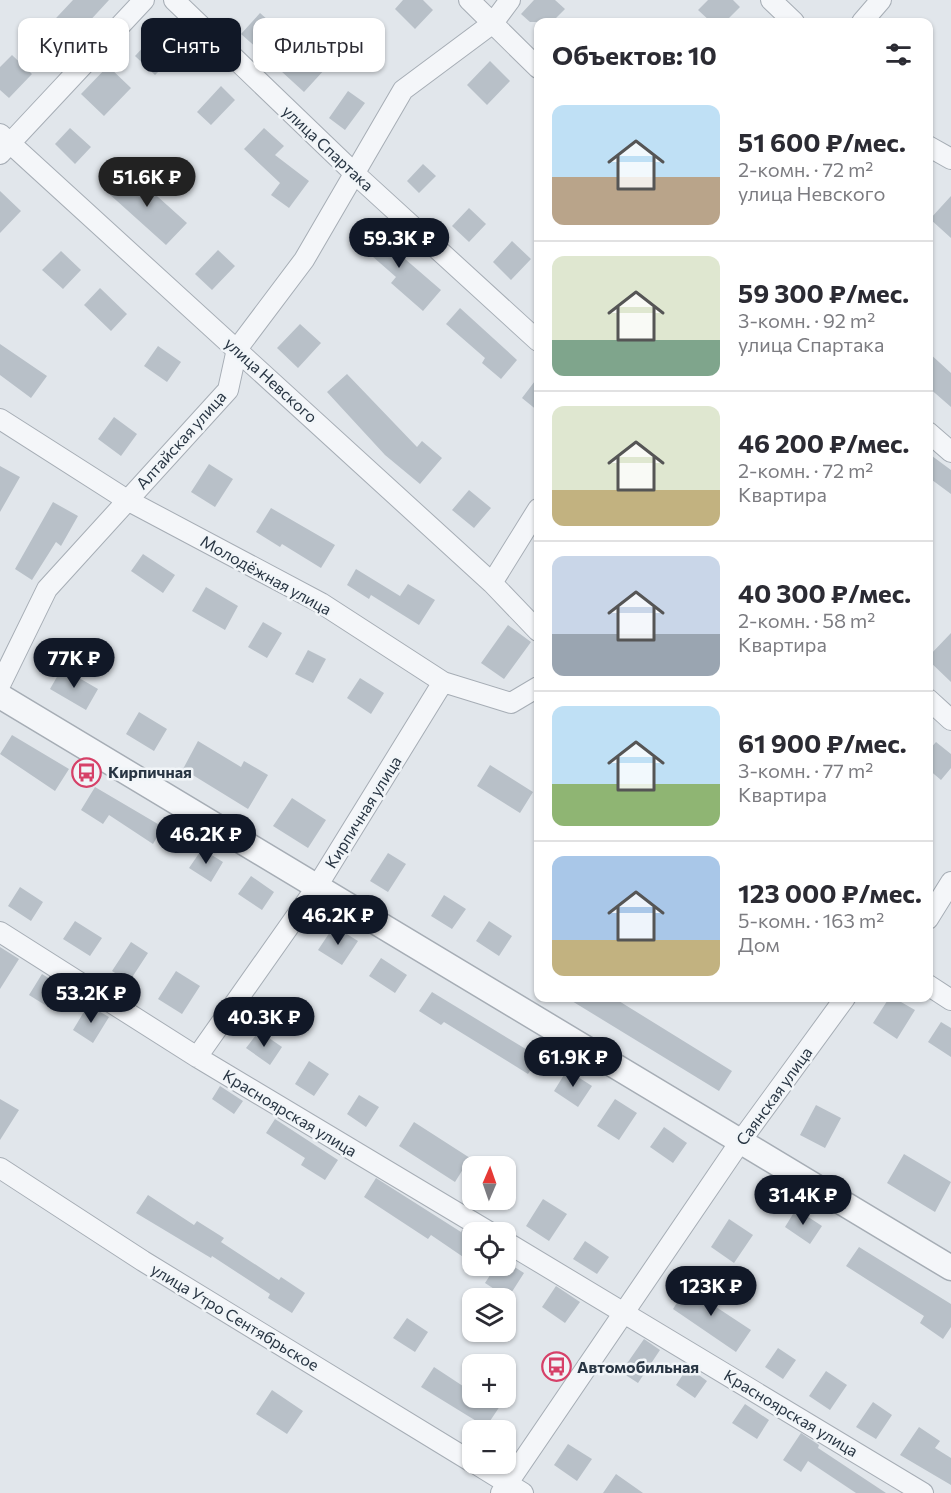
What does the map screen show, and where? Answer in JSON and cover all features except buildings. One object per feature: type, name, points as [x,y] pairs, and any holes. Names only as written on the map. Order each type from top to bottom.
[{"type":"street","points":[[4,144],[144,0]]},
{"type":"street","name":"улица Спартака","points":[[174,0],[353,172],[534,337]]},
{"type":"street","points":[[469,0],[534,64]]},
{"type":"street","name":"Алтайская улица","points":[[0,685],[47,589],[228,390],[237,349],[304,261],[353,172],[403,90],[492,22],[510,0]]},
{"type":"street","points":[[771,0],[790,18]]},
{"type":"street","points":[[865,18],[881,0]]},
{"type":"street","name":"улица Невского","points":[[4,144],[237,349],[492,583],[534,627]]},
{"type":"street","points":[[933,149],[951,159]]},
{"type":"street","name":"Молодёжная улица","points":[[0,419],[126,500],[321,603],[443,682],[511,703],[534,689]]},
{"type":"street","points":[[933,436],[951,452]]},
{"type":"street","points":[[492,583],[534,515]]},
{"type":"street","name":"Кирпичная улица","points":[[197,1058],[316,888],[443,682]]},
{"type":"street","points":[[0,696],[951,1268]]},
{"type":"street","points":[[933,704],[951,720]]},
{"type":"street","points":[[933,911],[951,882]]},
{"type":"street","name":"Красноярская улица","points":[[0,932],[197,1058],[473,1222]]},
{"type":"street","points":[[933,988],[951,1000]]},
{"type":"street","name":"Саянская улица","points":[[511,1490],[624,1312],[740,1142],[841,1002]]},
{"type":"street","name":"улица Утро Сентябрьское","points":[[0,1168],[143,1261],[462,1456]]},
{"type":"street","name":"Красноярская улица","points":[[516,1248],[923,1493]]},
{"type":"street","name":"улица Утро Сентябрьское","points":[[489,1474],[511,1490]]},
{"type":"place","name":"Кирпичная","points":[[87,772]]},
{"type":"place","name":"Автомобильная","points":[[556,1367]]}]
